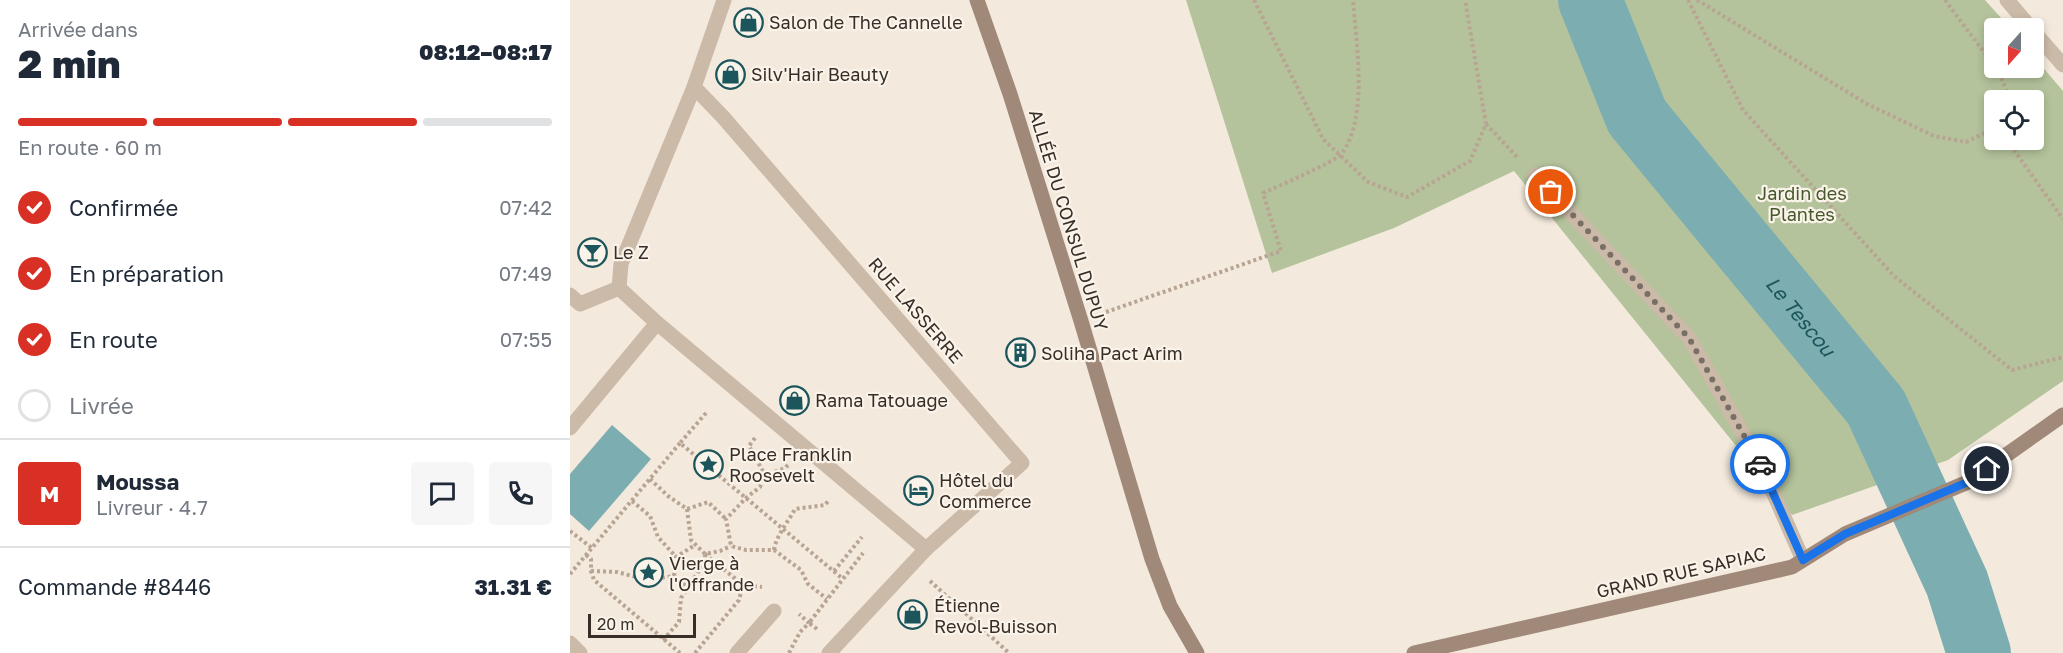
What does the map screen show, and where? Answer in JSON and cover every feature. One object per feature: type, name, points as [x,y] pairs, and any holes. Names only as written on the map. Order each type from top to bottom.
[{"type":"main road","name":"ALLÉE DU CONSUL DUPUY","points":[[977,0],[1010,94],[1152,559],[1170,606],[1197,653]]},
{"type":"main road","name":"GRAND RUE SAPIAC","points":[[1414,653],[1792,567],[1845,534],[1968,482],[2063,415]]},
{"type":"street","points":[[619,288],[621,264],[694,87],[724,0]]},
{"type":"street","points":[[2007,0],[2023,18]]},
{"type":"street","points":[[2044,43],[2063,65]]},
{"type":"street","name":"RUE LASSERRE","points":[[694,87],[723,117],[1022,463],[926,549]]},
{"type":"street","points":[[1535,175],[1689,338],[1761,467],[1803,560]]},
{"type":"street","points":[[570,295],[580,304],[619,288]]},
{"type":"street","points":[[619,288],[657,323],[926,549],[833,648]]},
{"type":"street","points":[[570,428],[657,323]]},
{"type":"street","points":[[737,653],[774,611]]},
{"type":"street","points":[[570,643],[580,653]]},
{"type":"path","points":[[1254,0],[1323,139],[1368,182],[1407,197],[1470,161],[1486,124],[1465,0]]},
{"type":"path","points":[[1081,321],[1281,251],[1263,194],[1340,156],[1354,131],[1359,75],[1353,0]]},
{"type":"path","points":[[1688,0],[1743,110],[1894,276],[2012,370],[2063,357]]},
{"type":"path","points":[[1697,0],[1868,104],[1934,136],[1966,142],[1984,133]]},
{"type":"path","points":[[1945,0],[1984,52]]},
{"type":"path","points":[[1486,124],[1535,175]]},
{"type":"path","points":[[2014,150],[2063,219]]},
{"type":"path","points":[[570,574],[706,413]]},
{"type":"path","points":[[765,476],[749,446],[770,418]]},
{"type":"path","points":[[680,443],[843,579]]},
{"type":"path","points":[[726,519],[760,487],[765,476],[785,468],[802,445]]},
{"type":"path","points":[[650,479],[668,496],[687,509],[691,540],[705,554]]},
{"type":"path","points":[[774,550],[776,540],[795,509],[825,505],[844,480]]},
{"type":"path","points":[[632,501],[650,516],[658,537],[676,557],[674,576]]},
{"type":"path","points":[[687,509],[708,502],[726,519],[731,546]]},
{"type":"path","points":[[570,531],[592,548]]},
{"type":"path","points":[[834,571],[862,537]]},
{"type":"path","points":[[676,557],[695,545]]},
{"type":"path","points":[[705,554],[731,546],[746,550],[774,550],[801,570],[808,584],[827,599]]},
{"type":"path","points":[[790,652],[800,632],[863,553]]},
{"type":"path","points":[[663,640],[678,621],[681,598],[704,563],[705,554]]},
{"type":"path","points":[[586,555],[591,560],[594,580],[680,653]]},
{"type":"path","points":[[911,565],[1009,653]]},
{"type":"path","points":[[591,571],[617,572],[646,580],[674,576],[687,587]]},
{"type":"path","points":[[695,653],[739,600],[743,585]]},
{"type":"path","points":[[809,623],[833,648]]},
{"type":"green space","name":"Jardin des Plantes","points":[[1186,0],[1985,0],[2001,18],[1984,18],[1984,78],[2044,78],[2044,69],[2063,91],[2063,381],[1948,460],[1792,515],[1514,171],[1394,228],[1272,273]]},
{"type":"water","points":[[612,425],[651,459],[589,531],[570,514],[570,474]]},
{"type":"waterway","name":"Le Tescou","points":[[1590,0],[1637,117],[1876,407],[1957,583],[1979,653]]},
{"type":"way so far","points":[[1551,192],[1689,338],[1760,464]]},
{"type":"place","name":"Salon de The Cannelle","points":[[748,22]]},
{"type":"place","name":"Silv'Hair Beauty","points":[[730,74]]},
{"type":"place","name":"Le Z","points":[[592,252]]},
{"type":"place","name":"Soliha Pact Arim","points":[[1020,353]]},
{"type":"place","name":"Rama Tatouage","points":[[794,400]]},
{"type":"place","name":"Place Franklin Roosevelt","points":[[708,464]]},
{"type":"place","name":"Hôtel du Commerce","points":[[918,490]]},
{"type":"place","name":"Vierge à l'Offrande","points":[[648,573]]},
{"type":"place","name":"Étienne Revol-Buisson","points":[[913,615]]},
{"type":"route","points":[[1760,464],[1803,560],[1845,534],[1968,482],[1987,469]]}]
